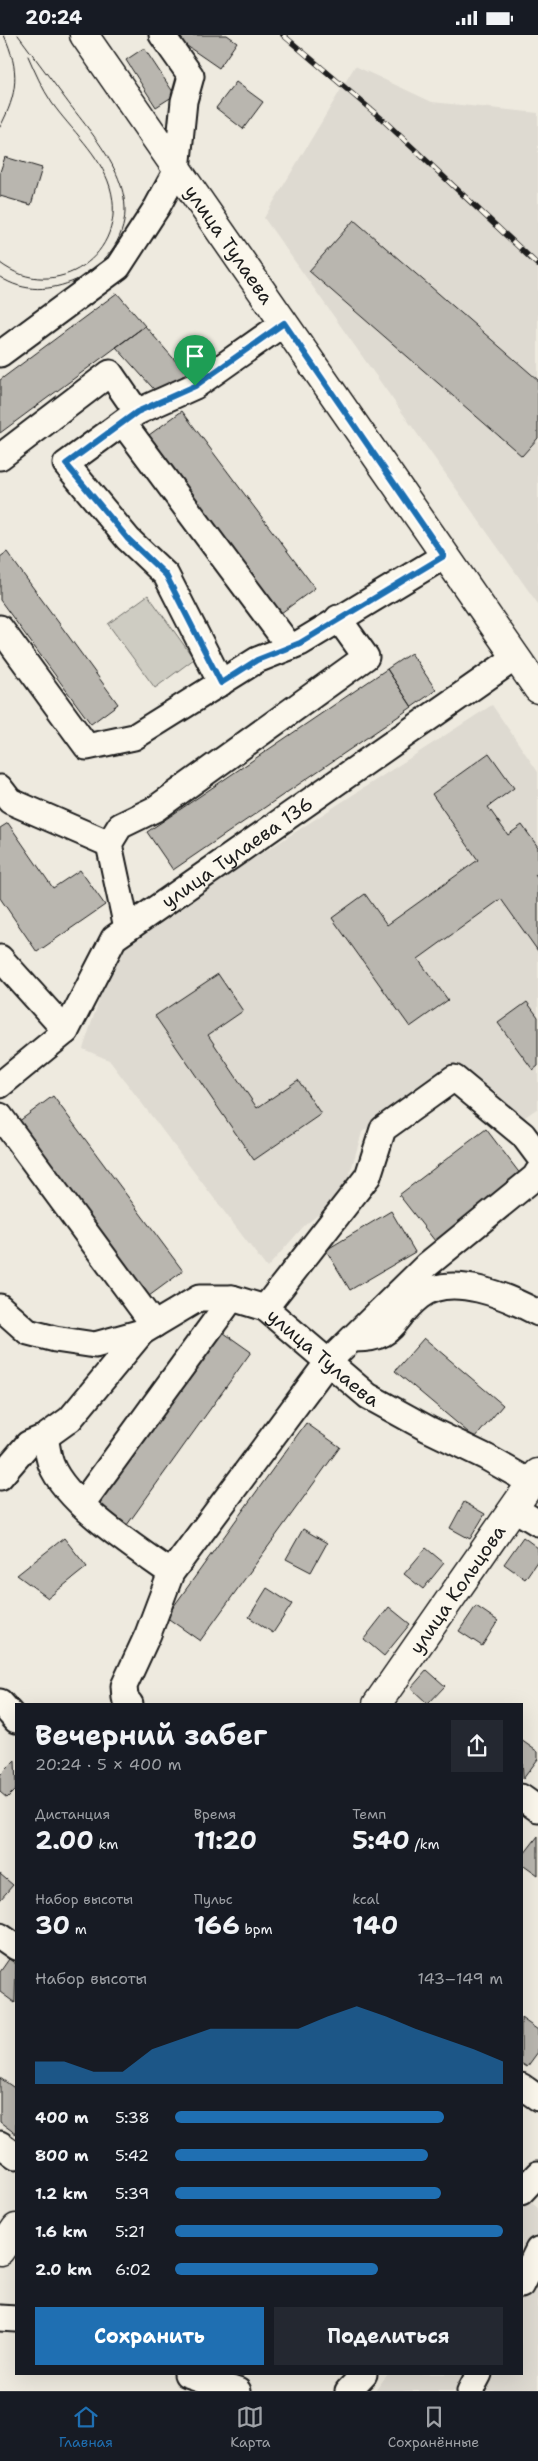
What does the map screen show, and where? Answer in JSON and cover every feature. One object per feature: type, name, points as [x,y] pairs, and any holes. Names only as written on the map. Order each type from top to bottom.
[{"type":"main road","name":"улица Тулаева","points":[[84,35],[538,689]]},
{"type":"main road","name":"улица Кольцова","points":[[382,1702],[535,1478]]},
{"type":"main road","points":[[0,2251],[15,2229]]},
{"type":"street","points":[[162,35],[191,77],[184,101],[177,170]]},
{"type":"street","name":"улица Тулаева","points":[[0,354],[118,267],[157,207],[177,170]]},
{"type":"street","points":[[221,683],[166,575],[128,539],[66,464],[130,418],[195,386],[284,323]]},
{"type":"street","points":[[0,457],[110,373],[130,418],[290,647]]},
{"type":"street","points":[[0,628],[87,747],[134,737],[257,660],[300,643],[444,556]]},
{"type":"street","points":[[127,928],[109,844],[120,826],[155,809],[366,657],[338,619]]},
{"type":"street","name":"улица Тулаева 136","points":[[0,1085],[66,1031],[114,938],[516,657]]},
{"type":"street","points":[[3,799],[109,844]]},
{"type":"street","points":[[0,958],[66,1031]]},
{"type":"street","points":[[265,1308],[368,1176],[383,1129],[454,1078],[523,1135],[538,1155]]},
{"type":"street","points":[[0,1116],[148,1329],[70,1419],[46,1437],[28,1444],[0,1477]]},
{"type":"street","points":[[129,1703],[124,1698],[124,1686],[148,1634],[171,1573],[328,1362],[427,1265],[535,1177],[538,1172]]},
{"type":"street","points":[[352,1339],[372,1340],[387,1332],[419,1296],[440,1286],[470,1287],[510,1299],[538,1313]]},
{"type":"street","name":"улица Тулаева","points":[[0,1307],[28,1333],[95,1345],[148,1329],[199,1298],[232,1298],[265,1308],[368,1396],[428,1429],[535,1478]]},
{"type":"street","points":[[82,1504],[232,1298]]},
{"type":"street","points":[[46,1437],[52,1465],[72,1496],[125,1540],[171,1573]]},
{"type":"street","points":[[515,1509],[538,1523]]},
{"type":"street","points":[[0,1702],[15,1719]]},
{"type":"street","points":[[523,1798],[538,1809]]},
{"type":"street","points":[[0,1936],[15,1946]]},
{"type":"street","points":[[523,2087],[538,2098]]},
{"type":"street","points":[[0,2144],[15,2155]]},
{"type":"street","points":[[523,2281],[538,2250]]},
{"type":"street","points":[[0,2317],[15,2319]]},
{"type":"street","points":[[190,2375],[238,2391]]},
{"type":"street","points":[[348,2391],[363,2375]]},
{"type":"street","points":[[470,2391],[478,2375]]},
{"type":"shaded area","points":[[355,66],[432,102],[538,113],[538,604],[264,218]]},
{"type":"shaded area","points":[[148,595],[194,659],[155,688],[108,624]]},
{"type":"shaded area","points":[[492,705],[538,772],[538,1108],[522,1119],[458,1064],[362,1132],[344,1194],[304,1226],[267,1268],[109,1060],[83,1049],[113,957],[162,913],[269,849]]},
{"type":"shaded area","points":[[525,2198],[538,2208],[538,2391],[375,2391],[387,2375],[523,2375],[523,2200]]},
{"type":"building","points":[[171,35],[227,35],[237,42],[219,68]]},
{"type":"building","points":[[144,48],[175,95],[156,107],[126,60]]},
{"type":"building","points":[[236,82],[263,102],[243,129],[216,108]]},
{"type":"building","points":[[5,157],[42,168],[31,205],[0,196],[0,172]]},
{"type":"building","points":[[354,220],[538,380],[538,438],[522,456],[309,271]]},
{"type":"building","points":[[117,293],[145,326],[0,433],[0,380]]},
{"type":"building","points":[[145,326],[186,373],[160,396],[116,347]]},
{"type":"building","points":[[182,411],[315,588],[281,613],[149,435]]},
{"type":"building","points":[[7,552],[118,704],[91,724],[0,600],[0,557]]},
{"type":"building","points":[[411,653],[436,690],[412,707],[387,669]]},
{"type":"building","points":[[387,669],[412,707],[173,870],[147,832]]},
{"type":"building","points":[[489,753],[514,788],[488,807],[508,835],[522,825],[538,847],[538,873],[535,875],[538,879],[538,951],[501,899],[418,959],[448,1000],[410,1027],[332,918],[365,894],[387,925],[478,860],[432,794]]},
{"type":"building","points":[[8,823],[53,888],[80,870],[105,905],[37,952],[0,898],[0,828]]},
{"type":"building","points":[[218,974],[243,1011],[208,1035],[257,1108],[298,1080],[321,1114],[254,1160],[155,1016]]},
{"type":"building","points":[[527,1002],[538,1017],[538,1066],[533,1070],[498,1023]]},
{"type":"building","points":[[53,1096],[183,1271],[149,1296],[18,1122]]},
{"type":"building","points":[[486,1129],[521,1175],[435,1241],[399,1195]]},
{"type":"building","points":[[391,1211],[415,1252],[350,1290],[326,1250]]},
{"type":"building","points":[[217,1328],[251,1352],[127,1525],[94,1501]]},
{"type":"building","points":[[424,1338],[503,1405],[475,1438],[395,1371]]},
{"type":"building","points":[[306,1423],[340,1447],[200,1641],[166,1617]]},
{"type":"building","points":[[464,1502],[485,1514],[470,1539],[450,1528]]},
{"type":"building","points":[[303,1529],[327,1543],[311,1572],[286,1559]]},
{"type":"building","points":[[523,1537],[538,1548],[538,1560],[525,1579],[504,1564]]},
{"type":"building","points":[[64,1538],[87,1567],[48,1598],[17,1575]]},
{"type":"building","points":[[426,1548],[444,1563],[423,1589],[404,1574]]},
{"type":"building","points":[[267,1588],[292,1604],[273,1633],[249,1617]]},
{"type":"building","points":[[476,1606],[498,1621],[482,1646],[459,1631]]},
{"type":"building","points":[[389,1607],[410,1624],[384,1656],[364,1639]]},
{"type":"building","points":[[427,1670],[445,1686],[429,1703],[411,1688]]},
{"type":"building","points":[[523,1741],[538,1752],[538,1759],[523,1779]]},
{"type":"building","points":[[15,1760],[15,1790],[7,1798],[0,1792],[0,1775]]},
{"type":"building","points":[[538,1836],[538,1875],[523,1864],[523,1855]]},
{"type":"building","points":[[0,1874],[13,1885],[0,1900]]},
{"type":"building","points":[[9,1959],[15,1963],[15,2003],[0,1992],[0,1972]]},
{"type":"building","points":[[523,2019],[538,2030],[538,2052],[527,2067],[523,2064]]},
{"type":"building","points":[[0,2078],[15,2088],[15,2133],[0,2122]]},
{"type":"tram line","points":[[0,127],[6,115],[15,82],[13,60],[4,35]]},
{"type":"tram line","points":[[0,277],[18,286],[38,289],[67,284],[81,278],[104,260],[111,251],[121,231],[125,212],[123,193],[107,155],[18,35]]},
{"type":"tram line","points":[[0,263],[21,275],[43,278],[64,275],[83,266],[98,252],[109,233],[113,211],[110,187],[99,164],[52,103],[28,56]]},
{"type":"railway","points":[[283,35],[382,119],[538,265]]},
{"type":"route","points":[[284,323],[444,556],[300,643],[257,660],[221,683],[166,575],[128,539],[66,464],[137,412],[195,386],[284,323]]}]
